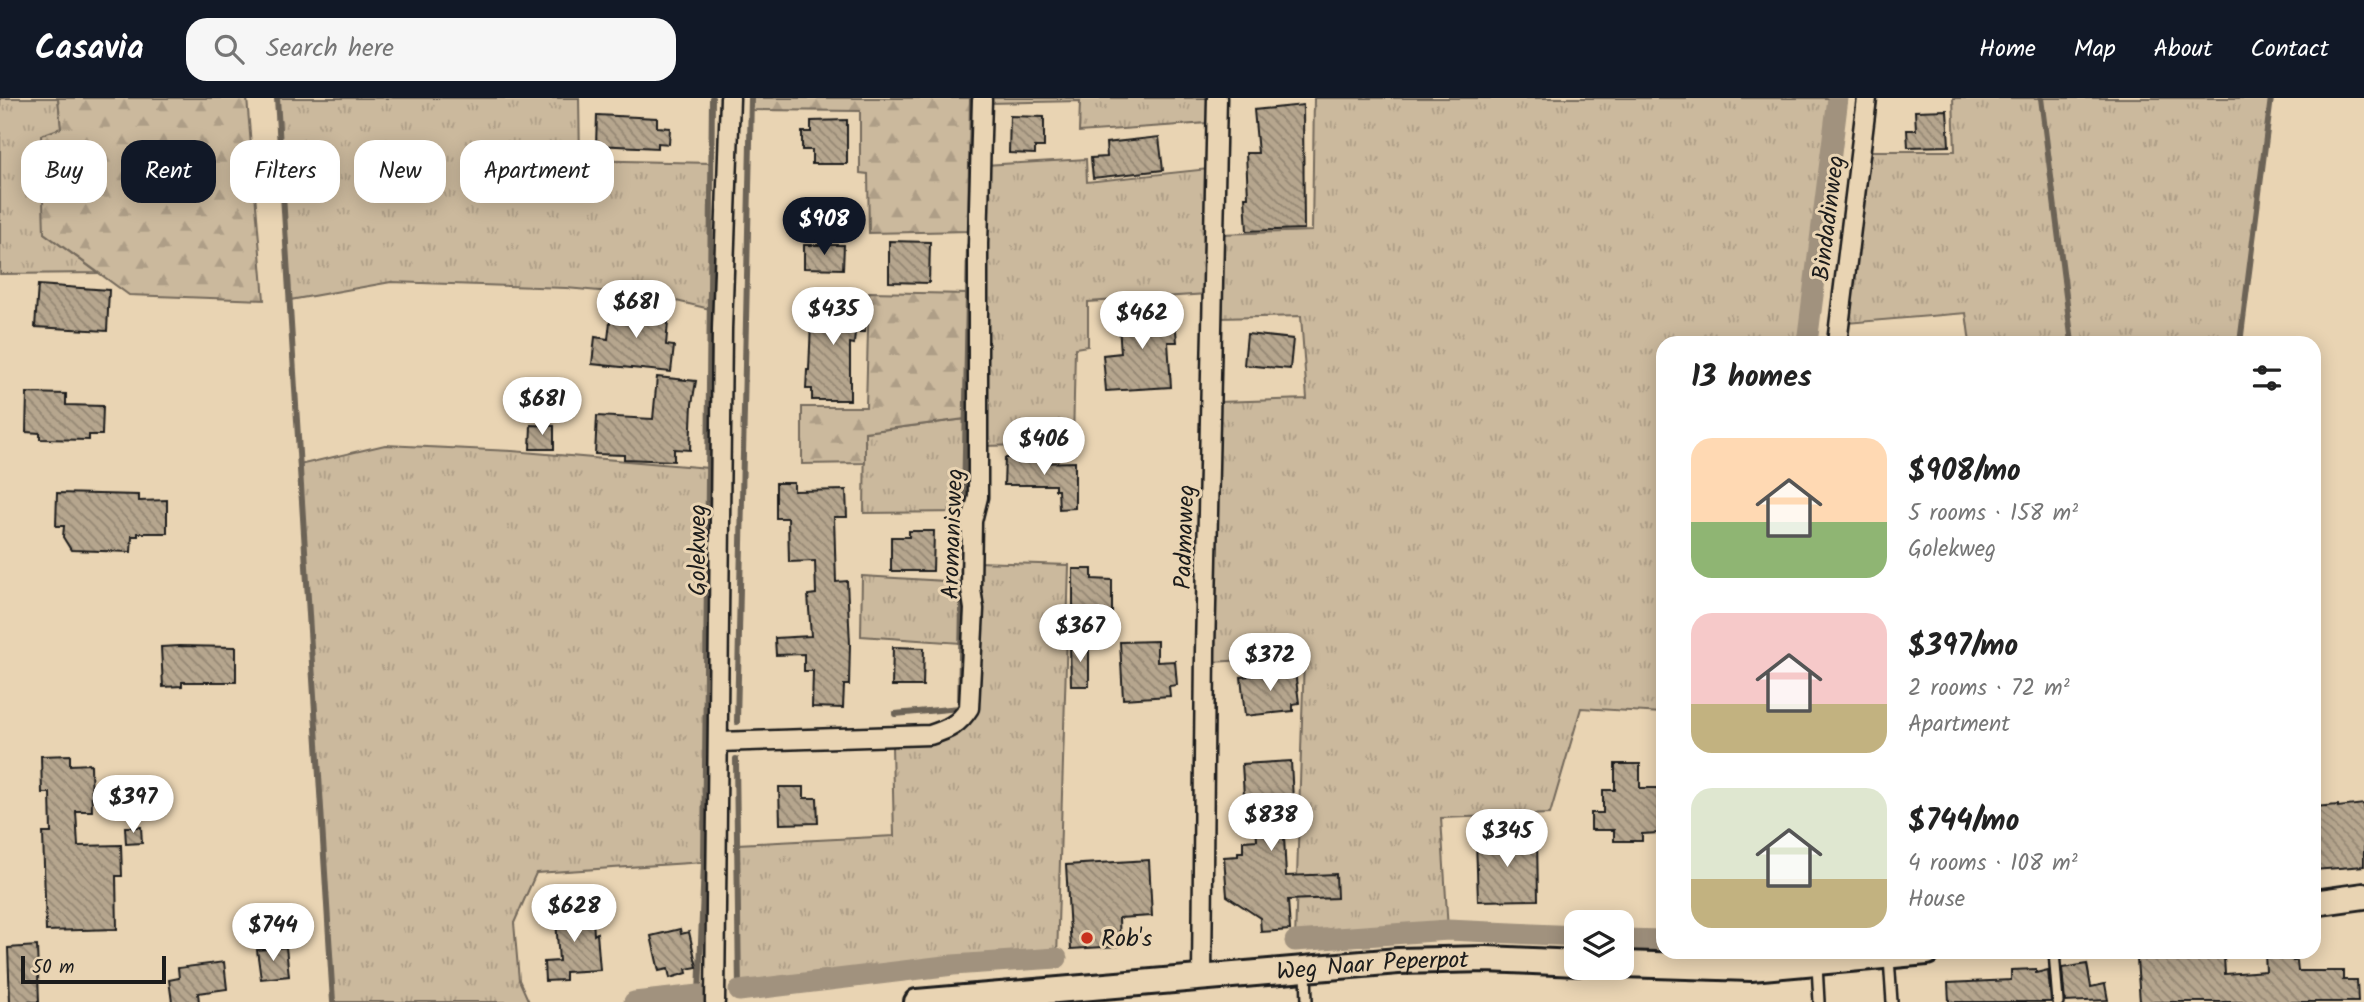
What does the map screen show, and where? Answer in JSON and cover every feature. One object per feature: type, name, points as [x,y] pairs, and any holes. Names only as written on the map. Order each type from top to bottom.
[{"type":"street","name":"Golekweg","points":[[715,1002],[722,329],[730,98]]},
{"type":"street","name":"Padmaweg","points":[[1202,978],[1205,651],[1217,98]]},
{"type":"street","name":"Bindadinweg","points":[[1838,336],[1867,98]]},
{"type":"street","name":"Aromanisweg","points":[[719,742],[930,735],[961,721],[969,708],[974,609],[971,589],[972,521],[978,497],[978,244],[982,100]]},
{"type":"street","points":[[2321,902],[2364,896]]},
{"type":"street","points":[[1634,965],[1704,969],[1751,960],[1817,963],[1850,959]]},
{"type":"street","name":"Weg Naar Peperpot","points":[[917,1002],[1398,961],[1564,963]]},
{"type":"lane","points":[[1885,959],[1892,1002]]},
{"type":"lane","points":[[2055,959],[2058,1002]]},
{"type":"lane","points":[[1817,963],[1819,1002]]},
{"type":"lane","points":[[1306,969],[1307,1002]]},
{"type":"green space","points":[[0,98],[58,98],[61,128],[59,140],[21,140],[21,203],[49,203],[44,233],[98,273],[0,274]]},
{"type":"green space","points":[[58,98],[247,98],[251,140],[230,140],[230,203],[256,203],[264,300],[129,295],[44,233],[43,203],[107,203],[107,140],[41,140],[41,135],[61,128]]},
{"type":"green space","points":[[277,98],[579,98],[580,140],[460,140],[460,203],[614,203],[614,161],[712,163],[710,309],[655,296],[566,288],[391,282],[290,300],[284,203],[340,203],[340,140],[280,140]]},
{"type":"green space","points":[[751,98],[972,98],[970,231],[869,233],[868,174],[860,173],[860,111],[751,110]]},
{"type":"green space","points":[[987,98],[1208,98],[1208,123],[1079,132],[1080,101],[987,103]]},
{"type":"green space","points":[[1314,98],[1838,98],[1808,336],[1656,336],[1656,713],[1581,708],[1550,814],[1441,818],[1448,930],[1295,941],[1304,657],[1211,662],[1218,402],[1307,399],[1301,316],[1220,318],[1220,234],[1312,231]]},
{"type":"green space","points":[[1953,98],[2271,98],[2241,336],[1969,336],[1966,313],[1847,323],[1867,151],[1955,151]]},
{"type":"green space","points":[[1086,159],[1087,182],[1208,169],[1207,294],[1088,302],[1088,346],[1075,348],[1073,444],[983,446],[985,165]]},
{"type":"green space","points":[[869,292],[968,294],[965,419],[865,432],[865,463],[802,464],[802,407],[866,407]]},
{"type":"green space","points":[[965,419],[964,512],[864,513],[865,432]]},
{"type":"green space","points":[[385,445],[512,451],[708,468],[704,862],[536,873],[514,923],[519,980],[529,1002],[333,1002],[299,465]]},
{"type":"green space","points":[[976,562],[1069,565],[1057,958],[953,965],[739,991],[737,844],[894,836],[892,746],[929,742],[965,723]]},
{"type":"green space","points":[[862,576],[962,582],[961,643],[861,636]]},
{"type":"building","points":[[1303,105],[1304,229],[1247,231],[1246,153],[1258,153],[1254,110]]},
{"type":"building","points":[[1947,110],[1949,146],[1908,147],[1907,130],[1916,130],[1915,111]]},
{"type":"building","points":[[597,115],[657,118],[657,127],[670,128],[669,144],[658,143],[658,148],[614,146],[614,140],[596,140]]},
{"type":"building","points":[[1010,116],[1044,117],[1044,147],[1035,147],[1035,154],[1009,153]]},
{"type":"building","points":[[847,120],[847,164],[812,164],[812,150],[802,150],[802,132],[811,132],[811,121]]},
{"type":"building","points":[[1159,137],[1163,170],[1093,178],[1091,158],[1107,157],[1106,143]]},
{"type":"building","points":[[889,241],[930,242],[929,283],[889,282]]},
{"type":"building","points":[[804,245],[844,245],[843,269],[804,268]]},
{"type":"building","points":[[38,285],[109,290],[107,331],[35,327]]},
{"type":"building","points":[[812,300],[866,302],[865,332],[855,332],[854,344],[850,343],[850,400],[812,400],[812,389],[806,389]]},
{"type":"building","points":[[612,305],[669,311],[666,345],[674,346],[671,372],[592,364],[595,337],[608,339]]},
{"type":"building","points":[[1174,308],[1177,342],[1168,342],[1171,387],[1106,391],[1103,355],[1121,353],[1118,312]]},
{"type":"building","points":[[1247,334],[1293,339],[1290,369],[1244,365]]},
{"type":"building","points":[[657,377],[696,381],[690,450],[674,449],[674,461],[624,459],[624,455],[595,454],[597,416],[653,419]]},
{"type":"building","points":[[27,393],[66,394],[66,405],[103,406],[102,435],[89,435],[89,440],[40,439],[40,433],[26,432]]},
{"type":"building","points":[[531,425],[554,426],[554,449],[530,449]]},
{"type":"building","points":[[1005,458],[1038,458],[1038,463],[1075,462],[1075,508],[1059,509],[1058,490],[1055,490],[1055,485],[1004,485]]},
{"type":"building","points":[[776,483],[794,483],[794,491],[846,490],[847,517],[834,517],[836,582],[847,581],[850,644],[849,685],[844,685],[843,708],[812,707],[813,671],[804,671],[804,654],[776,655],[775,638],[811,636],[808,595],[816,594],[815,561],[789,562],[788,518],[776,518]]},
{"type":"building","points":[[57,493],[139,495],[139,501],[167,500],[167,533],[138,533],[138,536],[132,536],[131,552],[71,550],[63,537],[64,526],[56,526]]},
{"type":"building","points":[[909,531],[934,531],[933,571],[891,571],[891,537],[909,537]]},
{"type":"building","points":[[1073,569],[1092,569],[1092,579],[1112,580],[1112,614],[1073,614]]},
{"type":"building","points":[[1157,641],[1157,662],[1175,661],[1177,685],[1169,686],[1170,696],[1123,699],[1120,642]]},
{"type":"building","points":[[1070,643],[1089,643],[1089,686],[1071,686]]},
{"type":"building","points":[[161,647],[236,647],[236,682],[182,682],[182,686],[163,687]]},
{"type":"building","points":[[893,647],[924,648],[923,686],[892,686]]},
{"type":"building","points":[[1295,671],[1299,703],[1293,704],[1293,711],[1245,716],[1241,677]]},
{"type":"building","points":[[70,755],[70,765],[91,764],[92,811],[76,811],[78,846],[121,845],[122,876],[116,876],[117,929],[46,931],[43,833],[51,833],[50,793],[42,793],[41,756]]},
{"type":"building","points":[[1291,761],[1291,836],[1284,836],[1286,876],[1336,874],[1337,898],[1288,900],[1290,930],[1261,932],[1260,918],[1227,896],[1224,857],[1238,856],[1238,852],[1243,852],[1243,841],[1257,840],[1254,795],[1244,796],[1242,764]]},
{"type":"building","points":[[1615,764],[1640,764],[1640,788],[1656,788],[1656,833],[1642,834],[1642,841],[1614,841],[1614,830],[1591,830],[1591,813],[1603,813],[1603,790],[1615,790]]},
{"type":"building","points":[[779,787],[804,787],[804,798],[817,798],[818,823],[780,824]]},
{"type":"building","points":[[2364,804],[2364,866],[2321,869],[2321,806]]},
{"type":"building","points":[[125,827],[141,827],[142,843],[126,844]]},
{"type":"building","points":[[1537,837],[1538,900],[1478,901],[1476,839]]},
{"type":"building","points":[[1149,860],[1152,916],[1119,918],[1120,946],[1071,949],[1066,865]]},
{"type":"building","points":[[586,906],[587,919],[593,918],[594,935],[597,933],[600,970],[565,972],[565,980],[545,981],[544,962],[559,961],[555,907]]},
{"type":"building","points":[[680,929],[681,934],[689,932],[697,967],[686,969],[687,973],[670,978],[668,969],[659,971],[651,936]]},
{"type":"building","points":[[37,946],[39,1002],[10,1002],[8,948]]},
{"type":"building","points":[[286,947],[289,976],[261,979],[257,950]]},
{"type":"building","points":[[2137,959],[2224,959],[2225,974],[2266,971],[2265,959],[2293,959],[2297,961],[2298,971],[2343,971],[2343,980],[2357,980],[2358,1002],[2140,1002]]},
{"type":"building","points":[[224,962],[227,989],[198,993],[199,1002],[172,1002],[169,980],[179,978],[178,968]]},
{"type":"building","points":[[2087,964],[2091,987],[2105,984],[2108,1000],[2065,1002],[2062,968]]},
{"type":"building","points":[[2036,969],[2036,973],[2048,970],[2051,1002],[1949,1002],[1948,983],[2011,980],[2011,970]]},
{"type":"waterway","points":[[277,98],[333,1002]]},
{"type":"waterway","points":[[699,995],[704,862],[712,98]]},
{"type":"waterway","points":[[737,722],[751,98]]},
{"type":"waterway","points":[[970,225],[972,98]]},
{"type":"waterway","points":[[1808,336],[1838,98]]},
{"type":"waterway","points":[[2041,98],[2071,336]]},
{"type":"waterway","points":[[2241,336],[2271,98]]},
{"type":"waterway","points":[[895,714],[960,708],[969,246]]},
{"type":"waterway","points":[[736,759],[739,991]]},
{"type":"waterway","points":[[1295,941],[1448,930],[1564,935]]},
{"type":"waterway","points":[[1634,939],[1656,940]]},
{"type":"waterway","points":[[739,991],[953,965],[1057,958]]},
{"type":"waterway","points":[[634,1002],[699,995]]},
{"type":"place","name":"Rob's","points":[[1087,938]]}]
